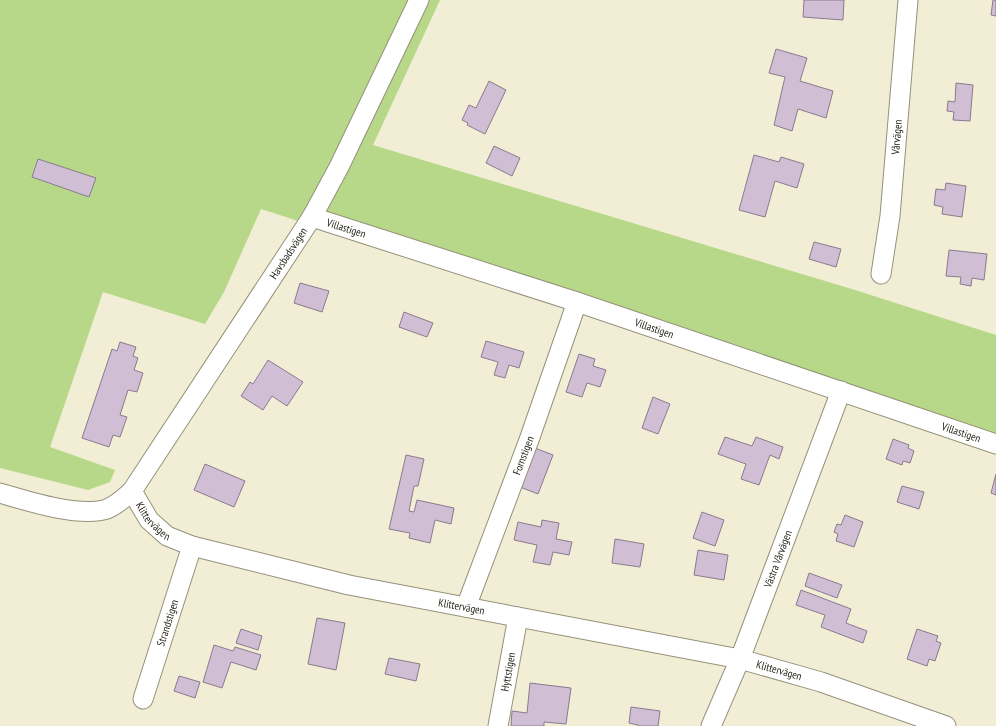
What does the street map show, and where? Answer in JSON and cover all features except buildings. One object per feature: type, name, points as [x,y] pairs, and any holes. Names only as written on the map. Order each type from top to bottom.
[{"type":"street","name":"Havsbadsvägen","points":[[132,491],[312,217],[339,167],[419,0]]},
{"type":"street","name":"Vårvägen","points":[[881,274],[890,216],[908,0]]},
{"type":"street","name":"Villastigen","points":[[312,217],[577,302],[996,444]]},
{"type":"street","name":"Fornstigen","points":[[466,607],[529,440],[577,302]]},
{"type":"street","name":"Västra Vårvägen","points":[[712,726],[740,658],[840,391]]},
{"type":"street","name":"Klittervägen","points":[[0,493],[61,509],[87,511],[106,509],[118,503],[132,491],[149,520],[167,536],[192,546],[349,585],[740,658],[821,682],[946,726]]},
{"type":"street","name":"Strandstigen","points":[[143,699],[192,546]]},
{"type":"street","name":"Hyttstigen","points":[[498,726],[518,617]]},
{"type":"green space","points":[[0,0],[440,0],[373,145],[855,290],[996,335],[996,445],[261,209],[224,292],[205,324],[103,292],[50,447],[115,470],[110,482],[88,490],[0,468]]}]
